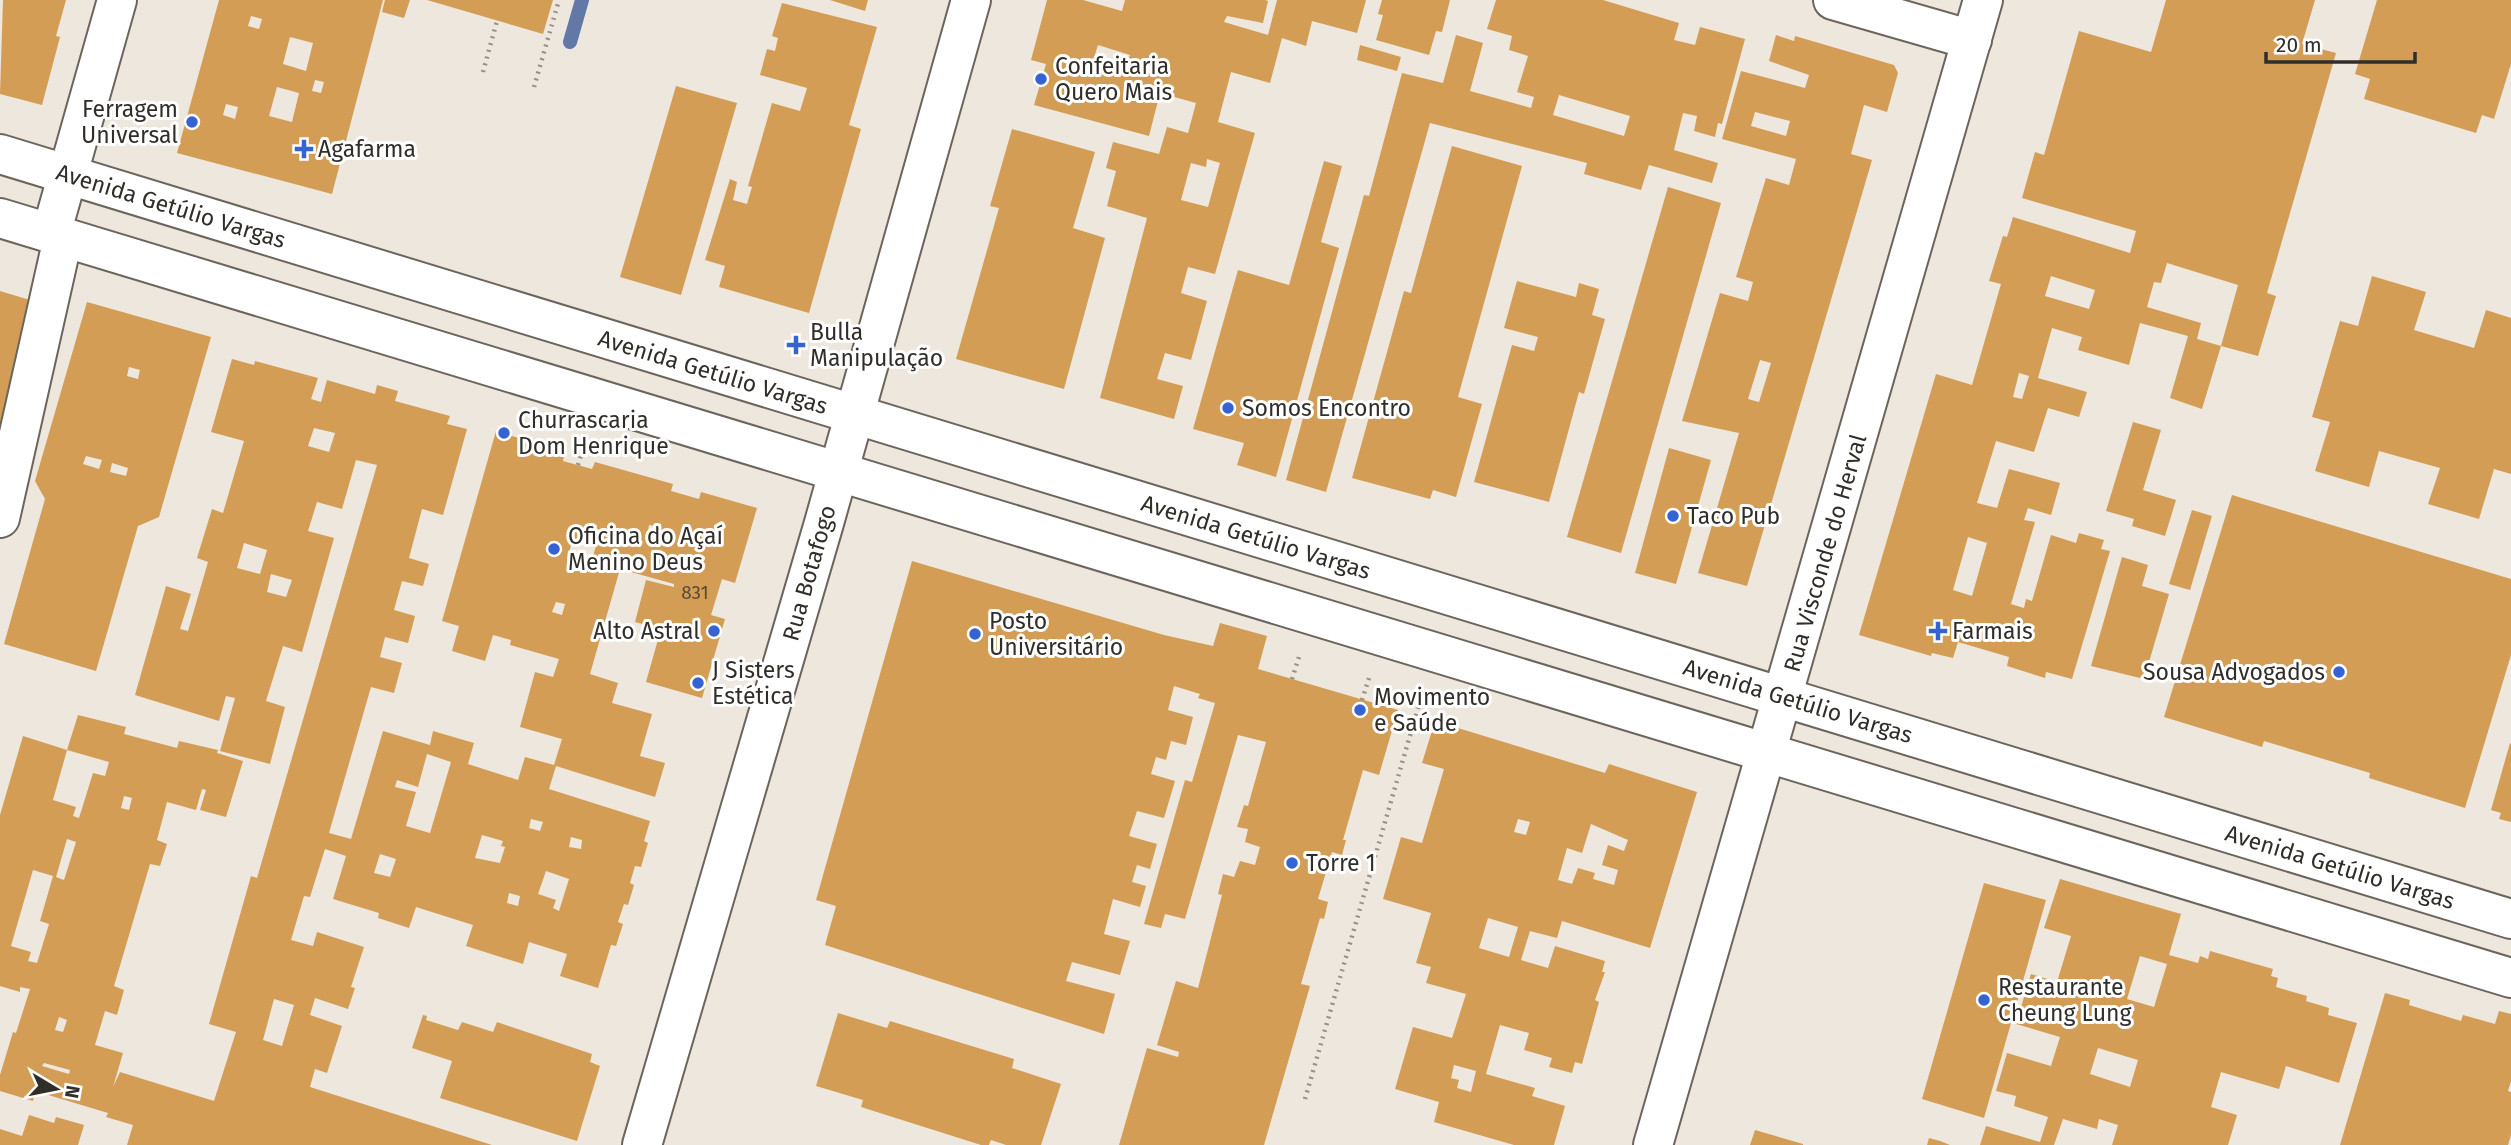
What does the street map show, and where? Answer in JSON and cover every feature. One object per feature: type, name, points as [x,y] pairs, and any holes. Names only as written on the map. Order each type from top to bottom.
[{"type":"main road","points":[[0,517],[68,176],[117,0]]},
{"type":"main road","name":"Rua Botafogo","points":[[642,1145],[855,415],[971,0]]},
{"type":"main road","points":[[1833,0],[1972,40]]},
{"type":"main road","name":"Rua Visconde do Herval","points":[[1653,1145],[1983,0]]},
{"type":"main road","name":"Avenida Getúlio Vargas","points":[[0,154],[2511,919]]},
{"type":"main road","points":[[106,251],[124,192]]},
{"type":"main road","points":[[0,218],[2511,978]]},
{"type":"main road","points":[[1810,766],[1826,710]]},
{"type":"path","points":[[534,87],[559,0]]},
{"type":"path","points":[[484,72],[497,22]]},
{"type":"path","points":[[1306,1099],[1434,653]]},
{"type":"building","points":[[3,0],[66,0],[56,36],[60,37],[42,105],[0,94]]},
{"type":"building","points":[[219,0],[383,0],[332,194],[177,153]],"holes":[[[251,16],[262,19],[259,29],[248,26]],[[290,37],[313,43],[306,71],[283,64]],[[315,80],[324,82],[321,93],[312,91]],[[277,87],[299,93],[292,122],[269,116]],[[226,104],[238,107],[235,119],[223,115]]]},
{"type":"building","points":[[385,0],[410,0],[404,18],[382,12]]},
{"type":"building","points":[[427,0],[553,0],[543,34]]},
{"type":"building","points":[[830,0],[868,0],[865,11]]},
{"type":"building","points":[[1047,0],[1083,0],[1122,11],[1125,0],[1265,0],[1268,1],[1263,23],[1227,16],[1224,22],[1268,35],[1277,0],[1366,0],[1357,33],[1312,21],[1306,46],[1282,38],[1270,83],[1231,72],[1218,122],[1255,133],[1215,274],[1188,267],[1181,293],[1207,301],[1191,360],[1165,353],[1157,379],[1183,386],[1174,419],[1100,398],[1147,218],[1107,206],[1116,171],[1106,168],[1113,142],[1159,154],[1167,127],[1188,133],[1196,103],[1160,93],[1149,136],[1034,105],[1046,64],[1031,60]],"holes":[[[1098,45],[1130,55],[1128,61],[1167,71],[1165,77],[1094,58]],[[1207,159],[1220,163],[1208,207],[1181,200],[1191,163],[1206,167]]]},
{"type":"building","points":[[1382,0],[1450,0],[1442,32],[1436,31],[1429,55],[1376,40],[1383,15],[1378,14]]},
{"type":"building","points":[[1496,0],[1603,0],[1679,23],[1674,40],[1695,45],[1700,27],[1745,39],[1722,124],[1718,123],[1715,137],[1694,131],[1697,116],[1683,113],[1674,150],[1718,163],[1712,183],[1649,165],[1641,190],[1584,174],[1587,163],[1430,123],[1326,492],[1286,480],[1364,195],[1369,196],[1402,73],[1443,83],[1456,35],[1483,43],[1470,91],[1531,108],[1534,97],[1517,92],[1528,56],[1509,50],[1512,36],[1487,29]],"holes":[[[1559,95],[1630,116],[1624,136],[1553,115]]]},
{"type":"building","points":[[2166,0],[2315,0],[2302,44],[2336,53],[2267,293],[2276,296],[2258,356],[2221,346],[2202,409],[2170,398],[2188,336],[2140,323],[2129,365],[2078,350],[2082,337],[2052,328],[2038,378],[2087,392],[2079,417],[2048,408],[2034,452],[1996,441],[1977,503],[1997,508],[2009,469],[2060,483],[2051,515],[2028,508],[2024,520],[2035,522],[2011,604],[2024,608],[2026,599],[2032,601],[2051,535],[2076,543],[2079,533],[2104,540],[2101,549],[2110,551],[2072,679],[2046,672],[2045,678],[2007,666],[2009,657],[1958,642],[1953,658],[1932,653],[1931,656],[1859,635],[1936,374],[1972,385],[2001,284],[1989,281],[2003,236],[2007,237],[2013,217],[2130,253],[2136,231],[2022,198],[2035,152],[2044,155],[2079,31],[2151,52]],"holes":[[[2167,263],[2238,285],[2221,346],[2197,339],[2201,323],[2147,307],[2154,282],[2161,283]],[[2051,276],[2095,290],[2089,309],[2045,296]],[[2019,373],[2029,376],[2022,399],[2013,397]],[[1968,537],[1987,543],[1972,596],[1953,590]]]},
{"type":"building","points":[[2377,0],[2511,0],[2511,64],[2494,119],[2482,115],[2476,133],[2364,99],[2370,79],[2355,74]]},
{"type":"building","points":[[782,3],[877,27],[849,125],[861,129],[809,313],[719,287],[725,266],[705,260],[730,179],[737,182],[733,200],[747,204],[752,187],[748,186],[772,103],[800,111],[807,88],[760,75],[767,49],[775,51],[778,38],[772,36]]},
{"type":"building","points":[[1776,35],[1794,41],[1795,36],[1894,65],[1898,73],[1887,112],[1864,105],[1851,154],[1872,160],[1747,586],[1698,573],[1739,433],[1682,421],[1720,293],[1748,301],[1753,282],[1736,277],[1766,178],[1789,185],[1796,159],[1722,139],[1741,71],[1805,88],[1809,75],[1769,61]],"holes":[[[1755,112],[1790,121],[1786,136],[1751,126]],[[1760,360],[1771,363],[1759,402],[1748,399]]]},
{"type":"building","points":[[1360,45],[1401,57],[1397,71],[1357,60]]},
{"type":"building","points":[[676,86],[737,103],[681,295],[620,277]]},
{"type":"building","points":[[1012,129],[1095,152],[1073,228],[1105,238],[1064,389],[956,359],[999,208],[990,206]]},
{"type":"building","points":[[1452,146],[1522,166],[1458,397],[1482,404],[1456,497],[1433,490],[1430,499],[1352,478],[1404,291],[1411,293]]},
{"type":"building","points":[[1324,161],[1342,166],[1321,242],[1339,248],[1276,477],[1237,465],[1244,443],[1193,429],[1238,270],[1289,285]]},
{"type":"building","points":[[1668,187],[1721,203],[1621,553],[1567,537]]},
{"type":"building","points":[[2372,276],[2426,292],[2414,330],[2474,348],[2486,310],[2511,318],[2511,474],[2494,469],[2479,519],[2428,504],[2440,468],[2379,451],[2369,487],[2315,471],[2330,422],[2312,417],[2340,321],[2358,326]]},
{"type":"building","points":[[1517,281],[1576,297],[1579,283],[1599,289],[1592,315],[1605,319],[1584,394],[1579,392],[1549,502],[1474,482],[1512,345],[1534,351],[1538,337],[1504,328]]},
{"type":"building","points":[[0,291],[40,303],[0,437]]},
{"type":"building","points":[[87,302],[211,337],[159,517],[138,526],[96,671],[4,644],[45,499],[35,481]],"holes":[[[129,367],[140,370],[138,379],[127,376]],[[86,456],[102,460],[99,469],[83,464]],[[112,463],[128,468],[126,476],[110,472]]]},
{"type":"building","points":[[232,359],[254,365],[255,361],[318,378],[311,399],[321,402],[327,380],[375,394],[377,385],[398,391],[395,401],[450,416],[447,424],[467,429],[443,515],[422,509],[409,558],[429,564],[423,586],[402,581],[394,610],[415,616],[408,643],[385,637],[380,657],[402,663],[394,693],[371,687],[329,833],[351,839],[383,731],[430,745],[433,731],[474,743],[468,764],[518,780],[525,757],[554,765],[562,739],[520,727],[535,672],[553,677],[559,659],[510,645],[511,640],[493,635],[485,661],[452,651],[459,626],[442,621],[496,431],[565,452],[563,461],[592,469],[595,462],[673,484],[671,491],[699,499],[701,492],[757,508],[735,583],[722,579],[711,615],[725,619],[702,698],[646,682],[661,629],[635,622],[646,580],[674,587],[674,584],[620,569],[590,674],[618,683],[612,703],[652,714],[640,756],[665,763],[655,797],[556,766],[549,789],[650,821],[644,841],[648,843],[641,867],[635,866],[630,883],[634,885],[628,905],[624,904],[618,922],[623,924],[616,946],[611,945],[598,988],[560,976],[567,954],[529,942],[523,964],[466,946],[473,925],[416,907],[409,928],[378,918],[379,913],[333,899],[346,856],[325,849],[310,897],[304,896],[291,940],[313,946],[317,932],[364,947],[351,987],[355,988],[348,1009],[315,998],[310,1015],[342,1026],[327,1073],[315,1069],[310,1087],[492,1145],[127,1145],[133,1125],[106,1117],[108,1113],[35,1091],[33,1101],[0,1091],[0,1075],[30,989],[20,987],[20,992],[0,986],[0,815],[23,736],[67,750],[78,715],[126,727],[124,734],[177,748],[179,741],[218,750],[217,753],[243,761],[226,817],[200,810],[206,790],[202,789],[196,810],[167,802],[157,840],[167,844],[160,866],[150,864],[114,986],[124,990],[117,1015],[105,1011],[95,1045],[123,1053],[113,1087],[120,1072],[214,1101],[236,1032],[209,1024],[251,876],[257,878],[377,465],[356,460],[342,509],[317,502],[308,531],[334,538],[302,652],[283,646],[266,701],[285,707],[270,764],[220,751],[235,698],[226,696],[219,721],[135,695],[166,586],[191,594],[180,629],[188,631],[208,562],[197,558],[212,509],[223,513],[244,441],[211,432]],"holes":[[[314,428],[335,433],[329,452],[308,446]],[[649,525],[661,527],[659,534],[648,531]],[[573,539],[596,546],[590,566],[567,559]],[[244,543],[267,550],[260,574],[237,568]],[[271,574],[292,580],[286,597],[267,592]],[[556,602],[565,604],[562,615],[552,612]],[[67,750],[109,762],[105,776],[93,773],[79,818],[73,816],[76,807],[53,800]],[[427,754],[451,762],[430,833],[406,826],[416,792],[395,787],[397,780],[418,787]],[[124,796],[132,798],[129,810],[121,808]],[[531,819],[543,822],[540,831],[529,828]],[[482,835],[503,841],[501,846],[505,847],[500,863],[475,858]],[[571,837],[582,840],[581,849],[569,847]],[[67,839],[76,842],[64,880],[56,877]],[[380,854],[396,859],[390,877],[374,873]],[[33,870],[53,876],[40,921],[49,924],[37,963],[28,961],[31,952],[11,946]],[[546,871],[569,879],[559,911],[553,908],[556,900],[538,894]],[[509,893],[520,896],[518,906],[507,903]],[[274,999],[294,1005],[282,1046],[263,1040]],[[59,1017],[67,1020],[63,1032],[55,1030]],[[44,1063],[70,1070],[69,1074],[42,1066]]]},
{"type":"building","points":[[2133,422],[2161,430],[2143,490],[2176,500],[2165,536],[2132,526],[2134,519],[2106,511]]},
{"type":"building","name":"Taco Pub","points":[[1669,448],[1711,460],[1676,584],[1635,573]]},
{"type":"building","points":[[2232,495],[2511,579],[2511,655],[2465,808],[2369,778],[2370,773],[2264,741],[2262,747],[2164,717]]},
{"type":"building","points":[[2192,510],[2212,516],[2190,590],[2169,584]]},
{"type":"building","points":[[2122,557],[2148,565],[2142,586],[2169,594],[2144,679],[2091,666]]},
{"type":"building","points":[[912,561],[1164,635],[1213,646],[1220,623],[1267,636],[1258,669],[1398,710],[1379,775],[1363,770],[1343,840],[1346,840],[1342,855],[1332,852],[1318,899],[1328,902],[1324,919],[1320,918],[1301,984],[1310,986],[1264,1145],[1119,1145],[1147,1048],[1178,1057],[1179,1052],[1157,1045],[1176,981],[1198,988],[1222,895],[1218,894],[1223,874],[1234,877],[1240,861],[1255,865],[1260,847],[1245,842],[1248,829],[1237,827],[1244,805],[1248,806],[1266,742],[1238,735],[1185,919],[1165,914],[1161,928],[1144,924],[1185,780],[1192,782],[1215,703],[1198,698],[1200,694],[1174,686],[1168,710],[1193,717],[1186,745],[1171,741],[1166,760],[1156,757],[1151,774],[1175,781],[1164,818],[1137,811],[1129,836],[1157,844],[1150,869],[1137,865],[1132,882],[1146,886],[1140,907],[1113,899],[1104,934],[1130,941],[1120,975],[1072,962],[1066,981],[1115,994],[1104,1034],[825,945],[836,906],[816,900]]},
{"type":"building","points":[[1435,721],[1605,773],[1609,764],[1697,792],[1650,948],[1562,921],[1557,938],[1530,931],[1521,960],[1548,968],[1555,946],[1605,961],[1602,972],[1605,972],[1595,1000],[1599,1002],[1582,1064],[1575,1062],[1572,1073],[1549,1067],[1552,1058],[1524,1050],[1529,1033],[1500,1025],[1486,1074],[1535,1088],[1532,1096],[1565,1106],[1554,1145],[1514,1145],[1434,1122],[1439,1102],[1395,1089],[1413,1027],[1452,1038],[1466,994],[1426,983],[1431,967],[1416,963],[1431,913],[1383,899],[1401,837],[1422,843],[1444,769],[1422,763]],"holes":[[[1518,819],[1530,822],[1526,835],[1514,832]],[[1591,824],[1628,840],[1624,851],[1608,845],[1602,865],[1618,870],[1614,885],[1593,879],[1595,873],[1578,868],[1572,884],[1558,880],[1567,848],[1582,853]],[[1488,918],[1518,927],[1509,957],[1479,948]],[[1454,1065],[1476,1071],[1471,1092],[1457,1088],[1459,1080],[1451,1078]]]},
{"type":"building","points":[[2510,743],[2511,822],[2499,819],[2501,813],[2491,810]]},
{"type":"building","points":[[2060,879],[2181,914],[2169,955],[2198,963],[2200,956],[2208,959],[2210,951],[2273,969],[2271,976],[2278,978],[2276,987],[2307,996],[2306,1001],[2329,1008],[2328,1015],[2357,1023],[2339,1083],[2286,1066],[2279,1089],[2221,1072],[2211,1107],[2237,1115],[2228,1145],[2112,1145],[2118,1125],[2099,1119],[2097,1129],[2063,1119],[2054,1145],[1980,1145],[1986,1126],[2040,1142],[2048,1117],[2014,1106],[2016,1096],[1996,1091],[2007,1053],[2051,1066],[2060,1037],[2016,1024],[2031,974],[2057,982],[2071,936],[2044,928]],"holes":[[[2140,956],[2167,964],[2154,1007],[2127,999]],[[2098,1048],[2138,1060],[2130,1087],[2090,1074]]]},
{"type":"building","name":"Restaurante Cheung Lung","points":[[1984,883],[2046,900],[1984,1118],[1922,1099]]},
{"type":"building","points":[[2385,993],[2410,1000],[2409,1005],[2461,1021],[2463,1015],[2495,1024],[2499,1011],[2511,1014],[2511,1081],[2508,1091],[2511,1092],[2511,1135],[2508,1145],[2340,1145]]},
{"type":"building","points":[[838,1013],[887,1028],[890,1021],[1014,1059],[1012,1068],[1061,1084],[1041,1145],[1006,1145],[991,1140],[989,1145],[981,1145],[861,1107],[863,1100],[816,1086]]},
{"type":"building","points":[[423,1015],[427,1016],[426,1020],[458,1030],[462,1022],[493,1032],[497,1022],[592,1054],[590,1062],[600,1066],[577,1141],[440,1098],[452,1061],[412,1048]]},
{"type":"building","points":[[29,1115],[54,1123],[56,1117],[84,1125],[78,1145],[0,1145],[0,1129],[22,1136]]},
{"type":"building","points":[[1755,1130],[1803,1144],[1803,1145],[1750,1145]]},
{"type":"building","points":[[1929,1138],[1940,1141],[1950,1145],[1927,1145]]},
{"type":"waterway","points":[[570,42],[582,0]]},
{"type":"place","name":"Confeitaria Quero Mais","points":[[1041,79]]},
{"type":"place","name":"Ferragem Universal","points":[[192,122]]},
{"type":"place","name":"Agafarma","points":[[304,149]]},
{"type":"place","name":"Bulla Manipulação","points":[[796,345]]},
{"type":"place","name":"Somos Encontro","points":[[1228,408]]},
{"type":"place","name":"Churrascaria Dom Henrique","points":[[504,433]]},
{"type":"place","name":"Taco Pub","points":[[1673,516]]},
{"type":"place","name":"Oficina do Açaí Menino Deus","points":[[554,549]]},
{"type":"place","name":"Alto Astral","points":[[714,631]]},
{"type":"place","name":"Farmais","points":[[1938,631]]},
{"type":"place","name":"Posto Universitário","points":[[975,634]]},
{"type":"place","name":"Sousa Advogados","points":[[2339,672]]},
{"type":"place","name":"J Sisters Estética","points":[[698,683]]},
{"type":"place","name":"Movimento e Saúde","points":[[1360,710]]},
{"type":"place","name":"Torre 1","points":[[1292,863]]},
{"type":"place","name":"Restaurante Cheung Lung","points":[[1984,1000]]}]
